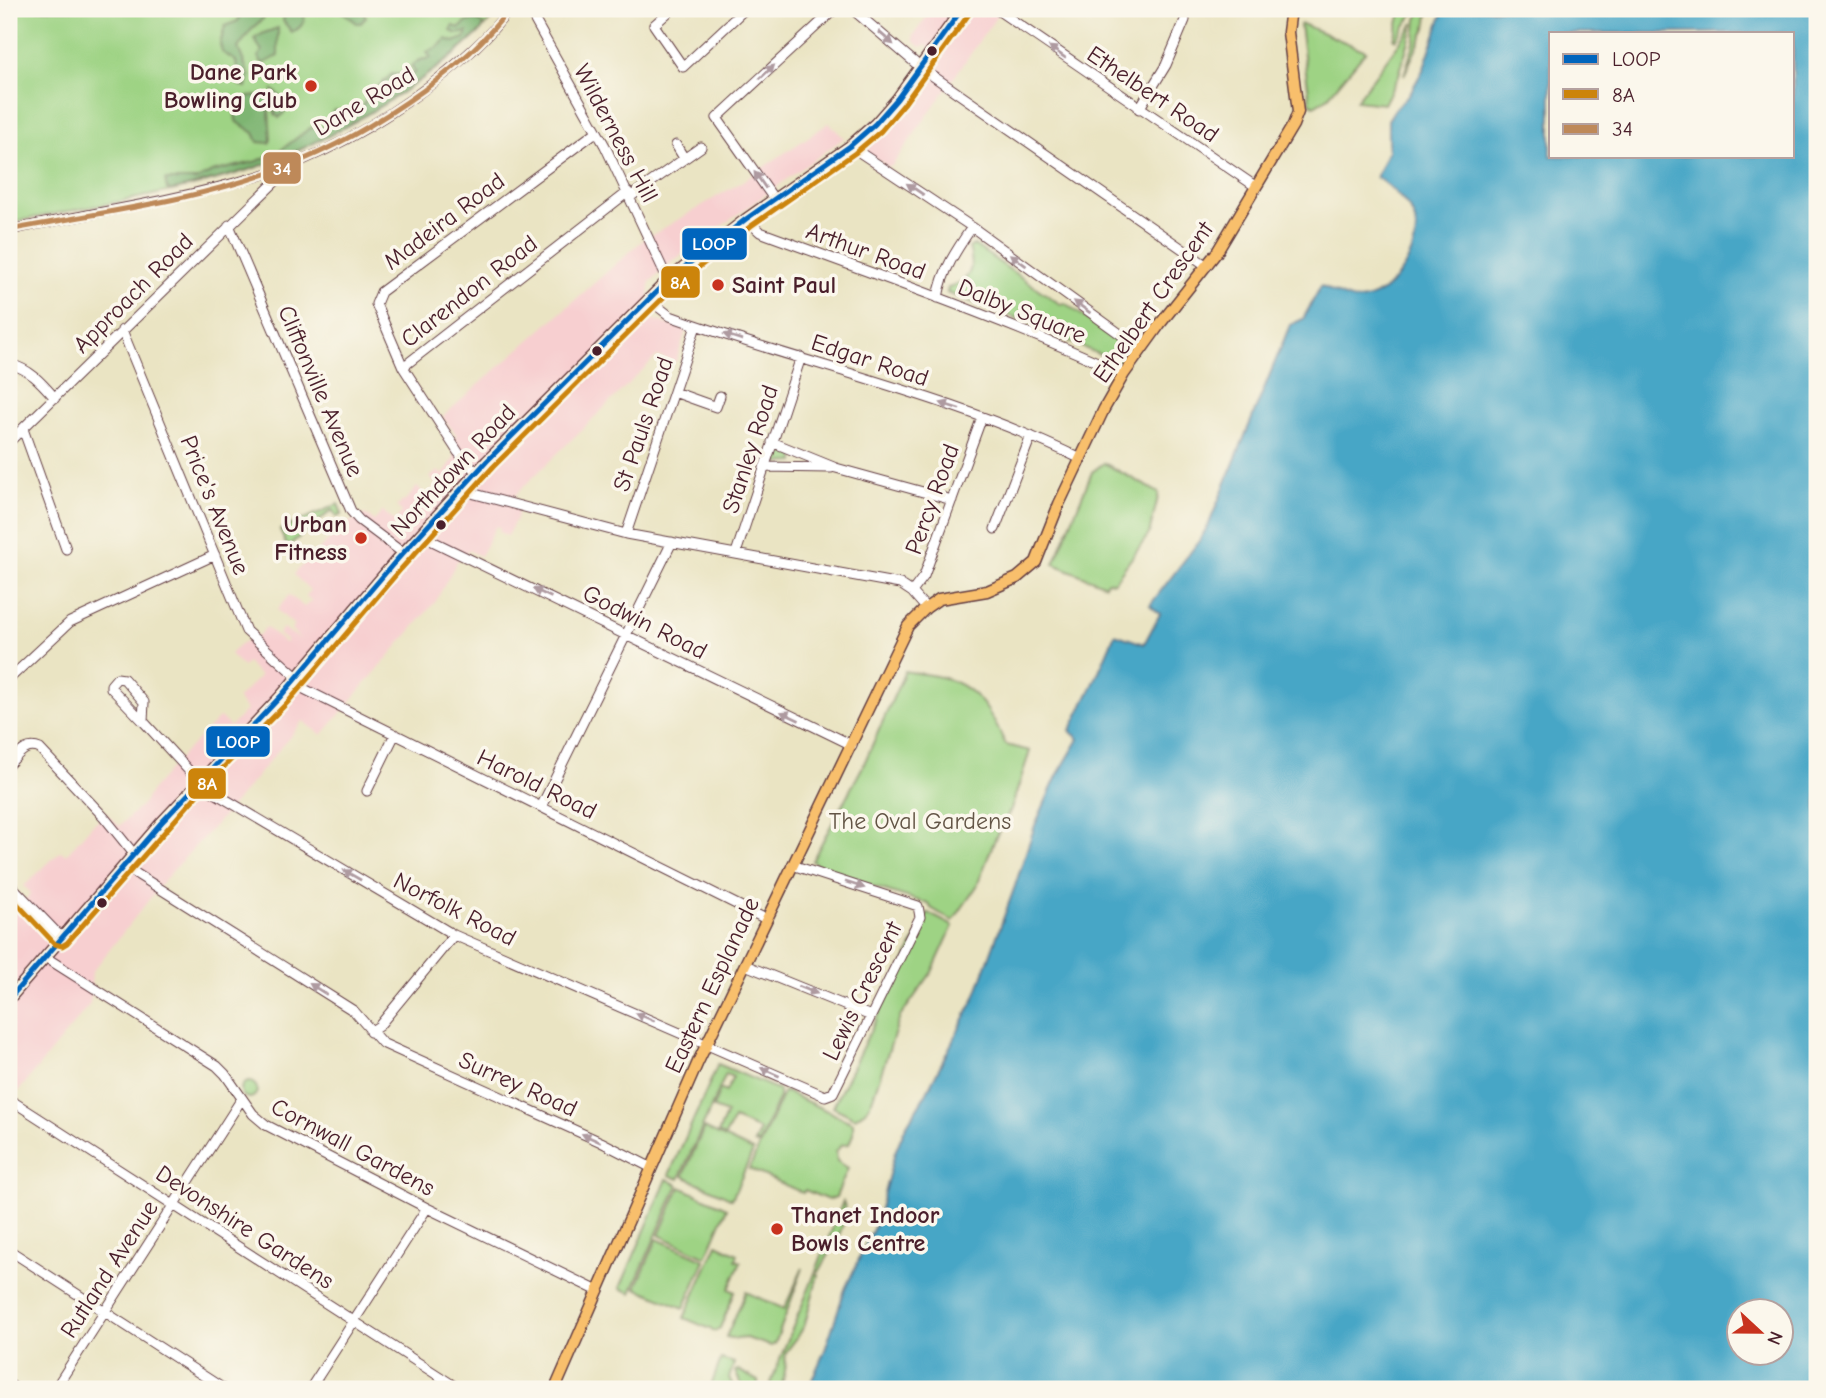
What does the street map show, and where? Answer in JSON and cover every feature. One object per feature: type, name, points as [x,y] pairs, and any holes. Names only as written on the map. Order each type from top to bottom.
[{"type":"main road","name":"Northdown Road","points":[[9,999],[134,854],[294,680],[477,472],[668,280],[746,219],[850,146],[887,111],[962,9]]},
{"type":"main road","name":"Ethelbert Crescent","points":[[926,608],[948,597],[981,593],[1017,578],[1028,570],[1041,552],[1059,504],[1104,409],[1141,349],[1207,266],[1293,125],[1298,112],[1288,32],[1291,9]]},
{"type":"main road","name":"Eastern Esplanade","points":[[555,1389],[707,1044],[766,919],[908,626],[926,608]]},
{"type":"street","name":"Dane Road","points":[[9,230],[169,198],[260,176],[337,144],[411,99],[488,36],[509,9]]},
{"type":"street","name":"Wilderness Hill","points":[[523,9],[533,18],[596,132],[629,195],[668,280]]},
{"type":"street","points":[[672,9],[654,25],[683,67],[745,9]]},
{"type":"street","points":[[774,199],[717,118],[835,9]]},
{"type":"street","points":[[852,9],[920,67],[1207,266]]},
{"type":"street","name":"Ethelbert Road","points":[[996,9],[1255,186]]},
{"type":"street","points":[[1139,108],[1168,61],[1185,20]]},
{"type":"street","name":"Madeira Road","points":[[403,367],[376,304],[381,292],[596,132]]},
{"type":"street","points":[[676,145],[684,158]]},
{"type":"street","points":[[850,146],[972,227]]},
{"type":"street","name":"Clarendon Road","points":[[477,472],[458,452],[403,367],[629,195],[701,147]]},
{"type":"street","name":"Approach Road","points":[[9,442],[279,177],[278,169]]},
{"type":"street","name":"Arthur Road","points":[[746,219],[760,232],[938,298]]},
{"type":"street","name":"Cliftonville Avenue","points":[[229,225],[351,511],[403,554]]},
{"type":"street","name":"Dalby Square","points":[[1125,374],[938,298],[939,286],[948,265],[972,227],[1141,349]]},
{"type":"street","name":"Edgar Road","points":[[648,299],[670,316],[696,326],[982,416],[1081,459]]},
{"type":"street","name":"St Pauls Road","points":[[626,534],[696,326]]},
{"type":"street","name":"Price's Avenue","points":[[122,330],[247,631],[294,680]]},
{"type":"street","name":"Stanley Road","points":[[736,553],[801,357]]},
{"type":"street","points":[[9,364],[33,374],[55,398]]},
{"type":"street","points":[[674,392],[716,407],[720,396]]},
{"type":"street","name":"Percy Road","points":[[912,592],[924,576],[982,416]]},
{"type":"street","points":[[23,429],[66,550]]},
{"type":"street","points":[[995,529],[1031,436]]},
{"type":"street","points":[[772,442],[836,468],[952,500]]},
{"type":"street","points":[[764,467],[836,468]]},
{"type":"street","points":[[463,488],[475,494],[626,534],[900,584],[912,592],[926,608]]},
{"type":"street","name":"Godwin Road","points":[[420,535],[852,745]]},
{"type":"street","points":[[541,807],[672,542]]},
{"type":"street","points":[[9,678],[70,622],[215,555]]},
{"type":"street","name":"Norfolk Road","points":[[143,721],[144,702],[124,679],[114,680],[111,685],[113,691],[203,786],[454,935],[825,1096],[833,1093]]},
{"type":"street","name":"Harold Road","points":[[294,680],[394,736],[766,919]]},
{"type":"street","points":[[367,791],[394,736]]},
{"type":"street","points":[[9,764],[26,748],[31,746],[40,749],[104,817],[134,854]]},
{"type":"street","name":"Lewis Crescent","points":[[792,865],[918,906],[920,917],[833,1093]]},
{"type":"street","name":"Surrey Road","points":[[124,866],[354,1012],[382,1042],[652,1168]]},
{"type":"street","points":[[9,883],[61,937]]},
{"type":"street","points":[[370,1032],[379,1026],[454,935]]},
{"type":"street","name":"Cornwall Gardens","points":[[45,957],[217,1066],[242,1100],[266,1125],[427,1208],[598,1291]]},
{"type":"street","points":[[745,965],[871,1016]]},
{"type":"street","name":"Devonshire Gardens","points":[[9,1099],[459,1389]]},
{"type":"street","name":"Rutland Avenue","points":[[55,1389],[242,1100]]},
{"type":"street","points":[[310,1389],[427,1208]]},
{"type":"street","points":[[9,1250],[224,1389]]},
{"type":"street","points":[[9,1384],[16,1389]]},
{"type":"shaded area","points":[[932,9],[1002,9],[892,166],[888,167],[859,147],[874,136],[893,115],[936,54],[926,45],[921,47],[914,42],[913,36]]},
{"type":"shaded area","points":[[829,123],[844,138],[673,261],[650,282],[648,318],[686,330],[676,362],[657,356],[515,495],[518,515],[507,536],[499,532],[500,528],[496,526],[480,556],[468,550],[456,563],[436,601],[322,735],[303,721],[227,812],[166,878],[92,972],[90,1004],[17,1093],[9,1087],[9,956],[12,953],[9,948],[9,919],[31,893],[24,886],[61,851],[66,855],[93,824],[107,814],[119,826],[142,805],[184,753],[220,717],[230,727],[246,710],[237,699],[260,676],[247,663],[243,667],[230,654],[266,627],[285,643],[287,641],[278,634],[283,628],[300,639],[291,629],[294,625],[277,610],[289,595],[304,607],[312,601],[306,596],[310,590],[294,575],[297,570],[349,522],[365,514],[374,521],[383,511],[394,521],[402,512],[396,506],[401,504],[401,501],[404,502],[417,487],[427,495],[436,485],[430,477],[438,471],[443,475],[454,458],[456,434],[442,417],[642,241],[740,183]]},
{"type":"green space","points":[[9,9],[499,9],[475,36],[434,70],[347,125],[287,155],[240,172],[175,190],[9,223]]},
{"type":"green space","points":[[242,9],[260,10],[264,18],[238,48],[250,77],[246,87],[239,85],[236,61],[222,52],[220,44],[225,26],[238,21]]},
{"type":"green space","points":[[285,9],[305,9],[303,23],[292,32],[283,21]]},
{"type":"green space","points":[[339,9],[363,9],[366,17],[361,23],[357,23]]},
{"type":"green space","points":[[1402,9],[1416,9],[1396,40],[1394,39]]},
{"type":"green space","points":[[1422,9],[1429,9],[1426,28],[1404,75],[1415,40],[1417,19]]},
{"type":"green space","points":[[477,20],[484,25],[481,31],[459,50],[410,87],[356,121],[261,166],[171,191],[167,189],[165,180],[197,180],[212,172],[258,161],[281,150],[310,128],[328,127],[334,110],[358,112],[370,94],[392,74],[411,75],[415,72],[411,66],[420,60],[431,58],[427,52],[446,39],[454,42],[465,38],[467,32],[457,34],[451,31],[453,26],[460,28],[467,22]]},
{"type":"green space","points":[[1414,23],[1399,75],[1384,104],[1356,101]]},
{"type":"green space","points":[[1302,24],[1366,51],[1327,98],[1314,106],[1310,102]]},
{"type":"green space","points":[[278,28],[278,56],[263,64],[258,57],[262,51],[254,39]]},
{"type":"green space","points":[[273,90],[279,95],[286,110],[279,118],[275,114]]},
{"type":"green space","points":[[268,95],[271,140],[269,143],[258,142],[254,133],[236,121],[235,111],[245,106],[248,96]]},
{"type":"green space","points":[[974,245],[1060,304],[1065,303],[1130,350],[1121,364],[1050,333],[1047,329],[947,293],[948,288],[961,282],[969,274],[969,248]]},
{"type":"green space","points":[[778,449],[795,456],[795,462],[774,463]]},
{"type":"green space","points":[[1104,463],[1159,493],[1149,534],[1114,582],[1107,581],[1105,585],[1054,564],[1092,472]]},
{"type":"green space","points":[[338,504],[342,514],[337,517],[332,510],[287,547],[280,530]]},
{"type":"green space","name":"The Oval Gardens","points":[[905,671],[944,678],[966,688],[983,704],[1006,745],[1030,751],[1011,809],[995,839],[977,886],[953,921],[931,908],[929,904],[830,873],[812,861],[863,766]]},
{"type":"green space","points":[[928,913],[953,926],[932,972],[900,1017],[872,1100],[865,1111],[855,1118],[833,1107]]},
{"type":"green space","points":[[718,1064],[779,1090],[779,1097],[758,1145],[754,1143],[760,1130],[734,1119],[725,1136],[718,1133],[727,1113],[713,1108],[720,1089],[726,1092],[733,1077],[726,1074],[679,1179],[669,1175]]},
{"type":"green space","points":[[249,1082],[255,1084],[255,1096],[249,1098],[243,1096],[241,1090],[243,1084]]},
{"type":"green space","points":[[784,1091],[853,1123],[849,1144],[841,1145],[836,1152],[837,1161],[848,1168],[836,1197],[828,1200],[805,1190],[803,1193],[749,1169]]},
{"type":"green space","points":[[704,1128],[753,1151],[732,1199],[683,1176]]},
{"type":"green space","points":[[667,1179],[678,1185],[631,1293],[620,1288]]},
{"type":"green space","points":[[680,1187],[727,1208],[706,1257],[659,1235]]},
{"type":"green space","points":[[843,1201],[845,1209],[842,1227],[819,1272],[816,1271]]},
{"type":"green space","points":[[657,1239],[705,1260],[684,1308],[636,1288]]},
{"type":"green space","points":[[717,1244],[738,1254],[736,1260],[741,1262],[729,1289],[735,1292],[720,1328],[715,1331],[684,1318]]},
{"type":"green space","points":[[803,1268],[775,1344],[771,1346],[746,1338],[726,1337],[746,1292],[784,1309]]},
{"type":"green space","points":[[815,1273],[818,1275],[805,1324],[785,1354],[785,1372],[780,1389],[769,1389],[780,1360]]},
{"type":"green space","points":[[721,1359],[734,1363],[729,1378],[735,1389],[710,1389]]},
{"type":"green space","points":[[738,1370],[758,1381],[758,1389],[743,1389],[735,1371]]},
{"type":"water","points":[[1444,9],[1817,9],[1817,1389],[808,1389],[825,1350],[845,1289],[876,1223],[895,1152],[905,1128],[927,1092],[975,997],[1035,825],[1057,776],[1079,739],[1070,731],[1115,634],[1144,644],[1160,614],[1150,605],[1209,524],[1290,325],[1303,319],[1321,286],[1352,299],[1368,298],[1391,284],[1408,260],[1416,233],[1413,215],[1399,196],[1376,177],[1388,151],[1388,120],[1410,93],[1423,70]]},
{"type":"transit line","name":"34","points":[[9,230],[218,189],[304,160],[357,133],[424,90],[491,32],[509,9]]},
{"type":"transit line","name":"LOOP","points":[[9,999],[161,823],[281,696],[394,563],[487,461],[668,280],[746,219],[850,146],[875,124],[897,99],[962,9]]},
{"type":"transit line","name":"8A","points":[[9,895],[55,944],[62,946],[67,943],[205,786],[288,702],[401,569],[493,467],[674,287],[751,226],[855,153],[881,131],[904,104],[969,14]]},
{"type":"place","name":"Dane Park Bowling Club","points":[[311,86]]},
{"type":"place","name":"Saint Paul","points":[[718,285]]},
{"type":"place","name":"Urban Fitness","points":[[361,538]]},
{"type":"place","name":"Thanet Indoor Bowls Centre","points":[[777,1229]]}]
